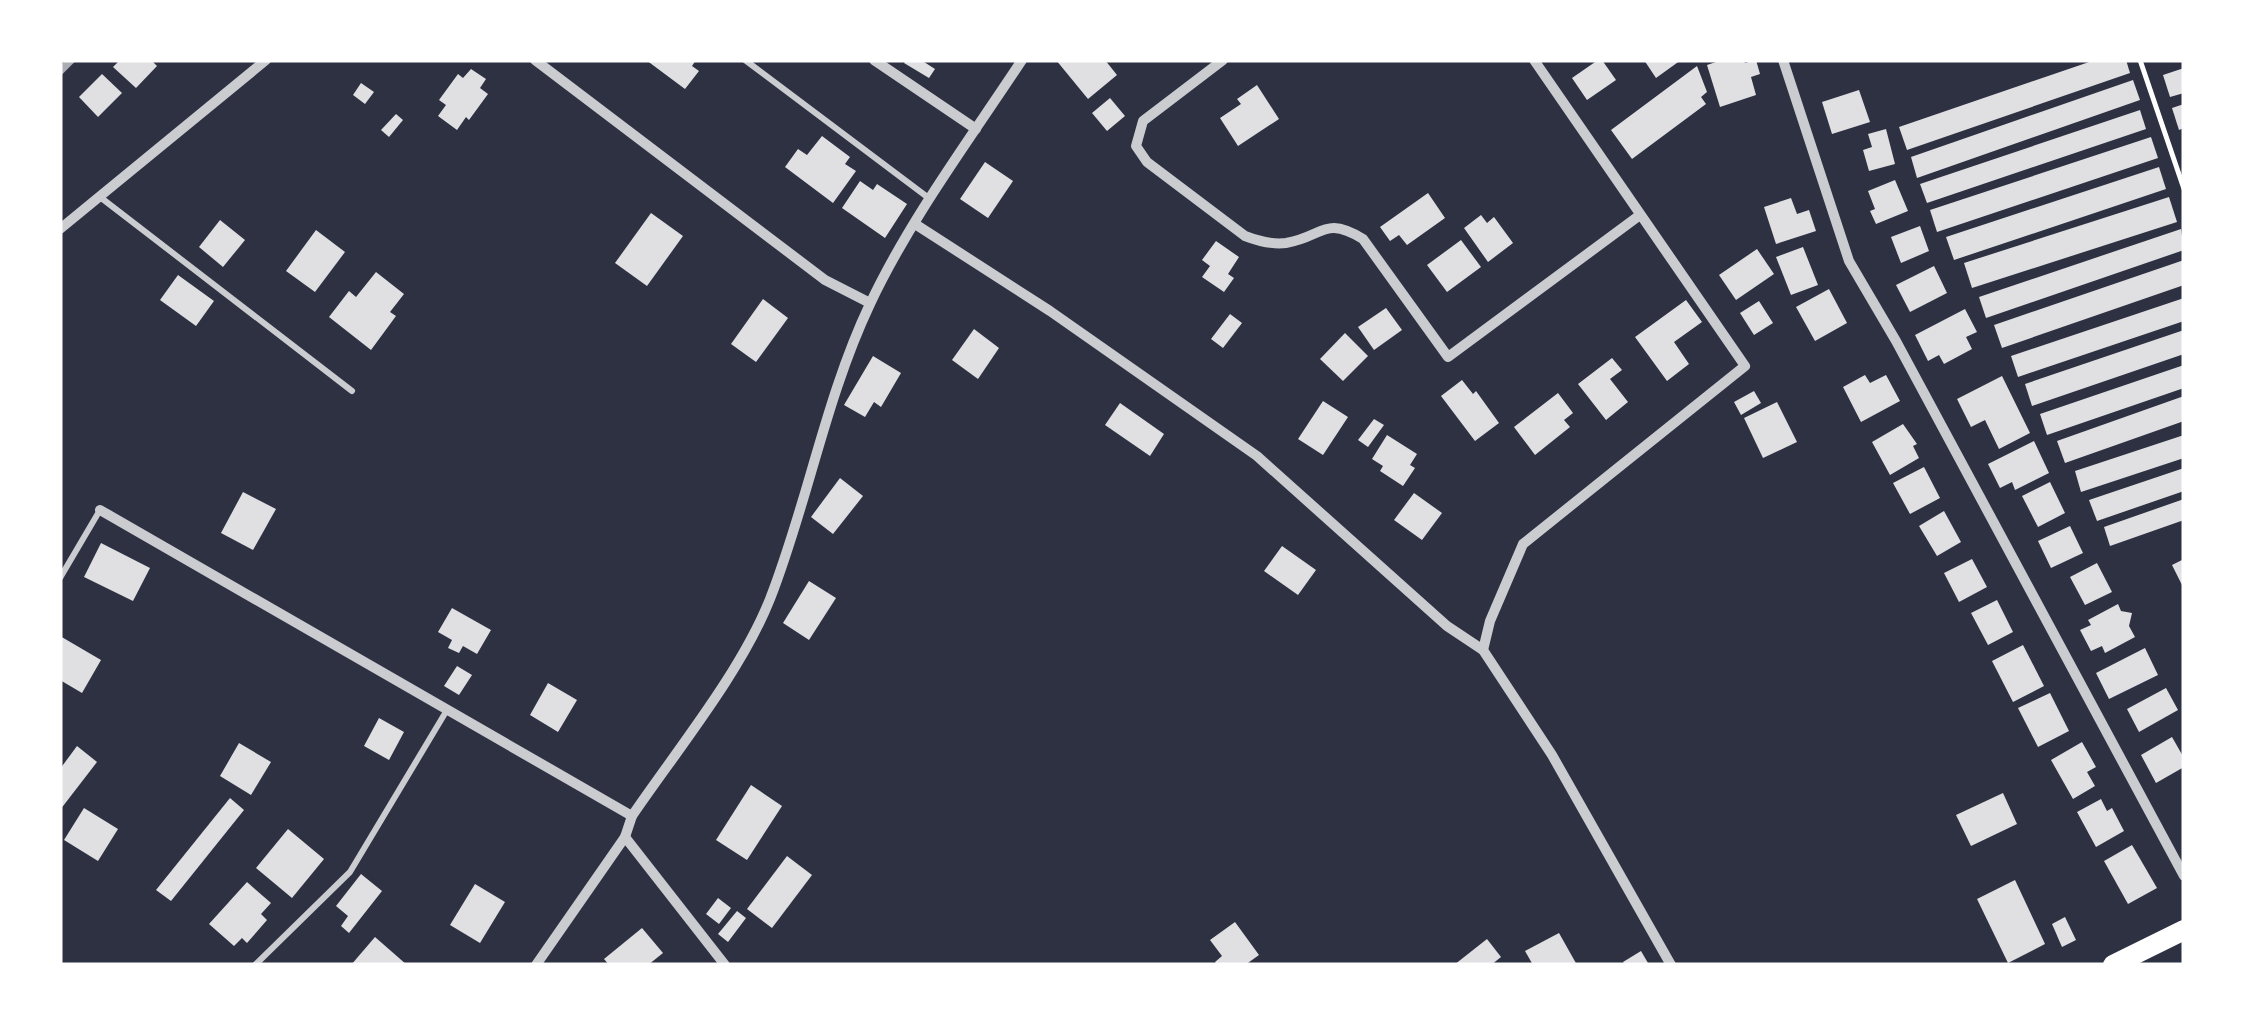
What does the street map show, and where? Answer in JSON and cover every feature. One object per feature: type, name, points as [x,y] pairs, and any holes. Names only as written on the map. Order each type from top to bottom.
[{"type":"highway","points":[[2113,965],[2184,930]]},
{"type":"street","points":[[60,229],[266,60]]},
{"type":"street","points":[[535,60],[825,280],[870,303]]},
{"type":"street","points":[[874,60],[976,129]]},
{"type":"street","points":[[536,965],[625,837],[632,816],[752,640],[771,596],[840,378],[870,303],[1022,60]]},
{"type":"street","points":[[1224,60],[1143,121],[1136,146],[1146,162],[1245,236],[1285,243],[1328,228],[1344,228],[1363,240],[1448,357],[1640,215]]},
{"type":"street","points":[[1482,650],[1523,544],[1745,366],[1534,60]]},
{"type":"street","points":[[1783,60],[1849,261],[1896,341],[2184,876]]},
{"type":"street","points":[[916,224],[1050,311],[1256,456],[1447,626],[1482,650],[1552,755],[1671,965]]},
{"type":"street","points":[[100,510],[632,816]]},
{"type":"street","points":[[625,837],[726,965]]},
{"type":"lane","points":[[745,60],[931,200]]},
{"type":"lane","points":[[99,196],[352,391]]},
{"type":"lane","points":[[60,578],[100,510]]},
{"type":"lane","points":[[255,965],[350,872],[447,710]]},
{"type":"path","points":[[2140,60],[2184,188]]},
{"type":"building","points":[[120,60],[151,60],[157,66],[136,88],[113,67]]},
{"type":"building","points":[[646,60],[696,60],[692,66],[699,71],[685,89]]},
{"type":"building","points":[[921,60],[935,69],[929,78],[904,63]]},
{"type":"building","points":[[1056,60],[1105,60],[1117,75],[1088,99]]},
{"type":"building","points":[[1598,60],[1616,80],[1587,100],[1572,78]]},
{"type":"building","points":[[1644,60],[1681,60],[1656,78]]},
{"type":"building","points":[[1722,60],[1756,60],[1760,74],[1751,77],[1756,95],[1720,107],[1707,65]]},
{"type":"building","points":[[2095,60],[2126,60],[2130,73],[1907,150],[1899,127]]},
{"type":"building","points":[[1697,66],[1707,92],[1701,97],[1706,104],[1632,159],[1611,130]]},
{"type":"building","points":[[2184,68],[2184,93],[2170,97],[2163,75]]},
{"type":"building","points":[[471,69],[486,79],[480,88],[488,94],[457,130],[438,116],[446,105],[439,100],[458,74],[463,78]]},
{"type":"building","points":[[102,74],[122,93],[98,117],[79,97]]},
{"type":"building","points":[[2133,80],[2140,100],[1917,178],[1911,157]]},
{"type":"building","points":[[361,83],[374,92],[365,104],[353,95]]},
{"type":"building","points":[[1257,85],[1279,119],[1238,146],[1220,118],[1241,104],[1237,99]]},
{"type":"building","points":[[1859,90],[1870,122],[1832,134],[1822,102]]},
{"type":"building","points":[[1110,98],[1125,116],[1107,131],[1092,113]]},
{"type":"building","points":[[2184,104],[2184,128],[2179,130],[2172,108]]},
{"type":"building","points":[[2140,110],[2146,129],[1927,203],[1920,184]]},
{"type":"building","points":[[396,114],[403,120],[389,137],[381,130]]},
{"type":"building","points":[[1886,129],[1895,164],[1869,171],[1863,150],[1872,147],[1868,134]]},
{"type":"building","points":[[822,136],[850,157],[845,164],[856,171],[833,203],[785,167],[798,149],[807,155]]},
{"type":"building","points":[[2151,137],[2158,158],[1937,232],[1930,210]]},
{"type":"building","points":[[985,162],[1013,181],[988,218],[960,199]]},
{"type":"building","points":[[2159,167],[2166,189],[1954,260],[1946,237]]},
{"type":"building","points":[[1895,180],[1908,211],[1876,224],[1868,191]]},
{"type":"building","points":[[860,181],[873,190],[877,184],[907,204],[885,238],[842,208]]},
{"type":"building","points":[[1428,193],[1445,218],[1407,245],[1399,235],[1390,241],[1380,227]]},
{"type":"building","points":[[2169,197],[2177,222],[1972,288],[1964,263]]},
{"type":"building","points":[[1791,198],[1797,214],[1809,210],[1816,231],[1776,244],[1764,207]]},
{"type":"building","points":[[651,213],[683,236],[647,286],[615,263]]},
{"type":"building","points":[[1481,215],[1487,223],[1494,217],[1513,243],[1488,262],[1464,228]]},
{"type":"building","points":[[220,220],[245,240],[223,267],[199,247]]},
{"type":"building","points":[[1920,226],[1929,251],[1901,263],[1891,237]]},
{"type":"building","points":[[2181,229],[2184,250],[1986,318],[1979,297]]},
{"type":"building","points":[[316,230],[345,252],[315,292],[286,271]]},
{"type":"building","points":[[1461,240],[1481,267],[1447,292],[1427,265]]},
{"type":"building","points":[[1216,241],[1239,257],[1228,274],[1234,278],[1224,292],[1202,277],[1210,266],[1202,260]]},
{"type":"building","points":[[1803,247],[1818,285],[1791,295],[1776,257]]},
{"type":"building","points":[[1757,249],[1774,274],[1736,300],[1719,275]]},
{"type":"building","points":[[2184,260],[2184,285],[2002,348],[1994,325]]},
{"type":"building","points":[[1934,266],[1947,293],[1910,312],[1896,285]]},
{"type":"building","points":[[376,272],[404,294],[390,312],[396,316],[371,350],[329,317],[349,291],[356,297]]},
{"type":"building","points":[[178,275],[214,301],[196,326],[160,300]]},
{"type":"building","points":[[1829,289],[1847,323],[1815,341],[1796,307]]},
{"type":"building","points":[[2184,298],[2184,321],[2018,377],[2011,356]]},
{"type":"building","points":[[763,299],[788,318],[756,362],[731,344]]},
{"type":"building","points":[[1686,300],[1702,322],[1674,342],[1689,364],[1667,381],[1635,337]]},
{"type":"building","points":[[1759,301],[1773,323],[1754,335],[1740,313]]},
{"type":"building","points":[[1386,308],[1402,330],[1374,350],[1358,327]]},
{"type":"building","points":[[1965,309],[1977,332],[1966,337],[1972,349],[1944,364],[1939,355],[1928,361],[1915,335]]},
{"type":"building","points":[[1230,314],[1242,323],[1223,348],[1211,339]]},
{"type":"building","points":[[974,329],[999,348],[978,379],[952,360]]},
{"type":"building","points":[[2184,330],[2184,354],[2032,406],[2025,384]]},
{"type":"building","points":[[1345,333],[1368,356],[1343,381],[1320,359]]},
{"type":"building","points":[[873,356],[901,373],[881,407],[874,402],[865,417],[844,405]]},
{"type":"building","points":[[1612,358],[1622,370],[1610,379],[1628,402],[1606,420],[1578,384]]},
{"type":"building","points":[[2184,365],[2184,388],[2047,435],[2040,414]]},
{"type":"building","points":[[1865,375],[1870,383],[1886,375],[1900,401],[1861,422],[1843,387]]},
{"type":"building","points":[[2002,376],[2030,433],[1999,449],[1985,420],[1971,427],[1957,399]]},
{"type":"building","points":[[1462,380],[1473,394],[1476,391],[1499,423],[1475,441],[1441,396]]},
{"type":"building","points":[[1754,391],[1761,403],[1741,415],[1734,402]]},
{"type":"building","points":[[1558,393],[1573,413],[1564,420],[1570,427],[1535,455],[1514,427]]},
{"type":"building","points":[[2184,396],[2184,421],[2065,463],[2057,441]]},
{"type":"building","points":[[1323,401],[1348,417],[1323,455],[1298,439]]},
{"type":"building","points":[[1777,402],[1797,442],[1763,458],[1744,418]]},
{"type":"building","points":[[1120,403],[1164,434],[1150,456],[1105,425]]},
{"type":"building","points":[[1374,419],[1384,425],[1368,447],[1358,440]]},
{"type":"building","points":[[1903,424],[1917,444],[1913,446],[1919,458],[1890,475],[1872,442]]},
{"type":"building","points":[[1387,435],[1417,454],[1410,465],[1415,468],[1403,486],[1380,471],[1383,466],[1372,459]]},
{"type":"building","points":[[2184,435],[2184,458],[2081,492],[2075,471]]},
{"type":"building","points":[[2034,441],[2049,473],[2015,490],[2012,482],[2000,488],[1988,464]]},
{"type":"building","points":[[1924,467],[1940,498],[1910,514],[1893,483]]},
{"type":"building","points":[[2184,468],[2184,491],[2097,521],[2089,500]]},
{"type":"building","points":[[840,478],[863,496],[833,534],[811,517]]},
{"type":"building","points":[[2050,482],[2065,513],[2038,527],[2022,496]]},
{"type":"building","points":[[243,492],[276,509],[253,550],[221,533]]},
{"type":"building","points":[[1414,493],[1442,513],[1422,540],[1394,520]]},
{"type":"building","points":[[2184,499],[2184,520],[2110,546],[2104,527]]},
{"type":"building","points":[[1944,511],[1961,542],[1937,556],[1919,526]]},
{"type":"building","points":[[2070,526],[2083,553],[2051,568],[2038,541]]},
{"type":"building","points":[[101,543],[150,568],[133,601],[84,577]]},
{"type":"building","points":[[1282,546],[1316,570],[1298,595],[1264,571]]},
{"type":"building","points":[[1972,559],[1987,587],[1959,602],[1944,573]]},
{"type":"building","points":[[2184,559],[2184,589],[2172,565]]},
{"type":"building","points":[[2097,563],[2112,592],[2085,605],[2070,577]]},
{"type":"building","points":[[809,581],[836,598],[809,640],[783,623]]},
{"type":"building","points":[[1997,600],[2013,632],[1988,645],[1971,613]]},
{"type":"building","points":[[2118,604],[2121,611],[2132,613],[2129,626],[2135,637],[2105,653],[2102,646],[2091,651],[2080,630],[2091,625],[2088,620]]},
{"type":"building","points":[[452,608],[491,630],[477,654],[463,646],[459,653],[448,648],[452,640],[438,632]]},
{"type":"building","points":[[60,636],[101,660],[82,693],[60,680]]},
{"type":"building","points":[[2023,645],[2044,686],[2013,702],[1992,661]]},
{"type":"building","points":[[2145,648],[2158,675],[2109,699],[2096,673]]},
{"type":"building","points":[[457,666],[472,675],[459,695],[444,686]]},
{"type":"building","points":[[548,683],[577,700],[558,732],[530,715]]},
{"type":"building","points":[[2166,688],[2178,710],[2139,732],[2127,709]]},
{"type":"building","points":[[2050,693],[2069,731],[2038,747],[2018,708]]},
{"type":"building","points":[[379,718],[404,732],[389,760],[364,746]]},
{"type":"building","points":[[2172,737],[2184,758],[2184,767],[2156,783],[2141,755]]},
{"type":"building","points":[[2082,742],[2096,767],[2087,772],[2095,786],[2073,799],[2051,760]]},
{"type":"building","points":[[239,743],[271,762],[251,795],[220,776]]},
{"type":"building","points":[[77,746],[97,762],[60,810],[60,769]]},
{"type":"building","points":[[751,785],[782,806],[747,860],[716,840]]},
{"type":"building","points":[[2003,793],[2017,824],[1971,846],[1956,815]]},
{"type":"building","points":[[230,798],[244,810],[171,901],[156,890]]},
{"type":"building","points":[[2101,799],[2107,811],[2112,808],[2124,831],[2096,847],[2077,812]]},
{"type":"building","points":[[84,808],[118,829],[98,861],[64,840]]},
{"type":"building","points":[[288,829],[324,859],[292,898],[256,868]]},
{"type":"building","points":[[2132,845],[2157,888],[2128,904],[2104,861]]},
{"type":"building","points":[[787,856],[812,875],[772,928],[747,909]]},
{"type":"building","points":[[361,874],[382,891],[349,933],[341,926],[348,916],[336,906]]},
{"type":"building","points":[[2015,880],[2045,944],[2008,963],[1977,899]]},
{"type":"building","points":[[247,882],[271,903],[261,914],[267,920],[247,943],[242,938],[234,946],[209,924]]},
{"type":"building","points":[[475,884],[505,902],[480,943],[450,925]]},
{"type":"building","points":[[718,898],[731,908],[719,924],[706,914]]},
{"type":"building","points":[[737,911],[746,918],[728,942],[718,934]]},
{"type":"building","points":[[2065,917],[2076,940],[2062,947],[2052,924]]},
{"type":"building","points":[[1235,922],[1259,955],[1245,965],[1217,965],[1215,962],[1222,956],[1210,940]]},
{"type":"building","points":[[642,928],[663,953],[648,965],[609,965],[604,959]]},
{"type":"building","points":[[1559,933],[1577,965],[1533,965],[1525,951]]},
{"type":"building","points":[[375,937],[407,965],[351,965]]},
{"type":"building","points":[[1487,939],[1501,957],[1491,965],[1454,965]]},
{"type":"building","points":[[1641,951],[1648,963],[1625,965],[1623,962]]},
{"type":"railway","points":[[60,71],[71,60]]}]
